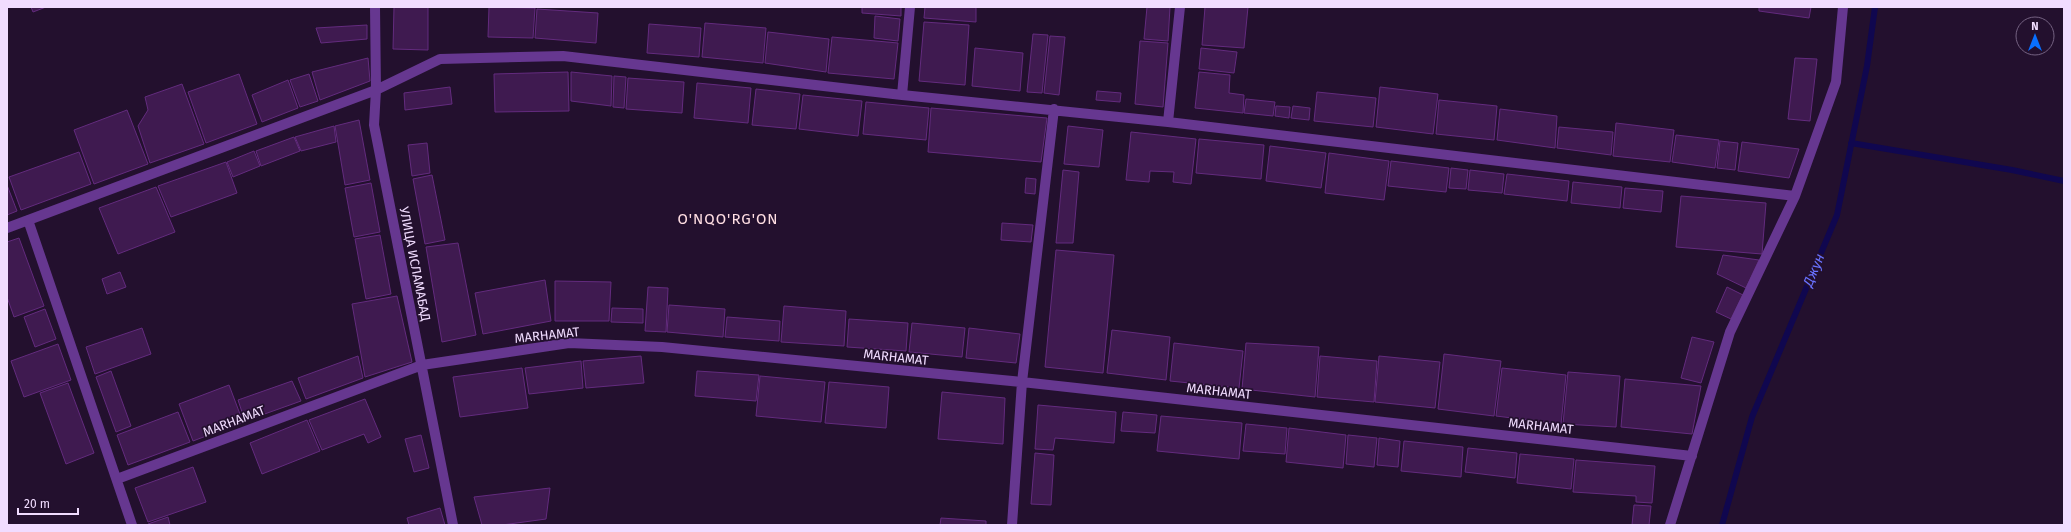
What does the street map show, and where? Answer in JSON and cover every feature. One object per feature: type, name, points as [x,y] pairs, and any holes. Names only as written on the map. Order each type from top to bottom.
[{"type":"street","name":"УЛИЦА ИСЛАМАБАД","points":[[375,7],[376,90],[374,125],[453,525]]},
{"type":"street","points":[[902,95],[910,7]]},
{"type":"street","points":[[1168,122],[1180,7]]},
{"type":"street","points":[[1670,525],[1730,332],[1795,196],[1836,82],[1843,7]]},
{"type":"street","points":[[7,228],[376,90],[440,59],[563,56],[902,95],[1054,109],[1795,196]]},
{"type":"street","points":[[1012,525],[1022,382],[1054,109]]},
{"type":"street","points":[[28,220],[132,525]]},
{"type":"street","name":"MARHAMAT","points":[[117,479],[422,365],[568,343],[662,347],[1022,382],[1692,456]]},
{"type":"building","points":[[31,7],[46,7],[33,12]]},
{"type":"building","points":[[394,7],[428,7],[428,50],[393,49]]},
{"type":"building","points":[[489,7],[535,8],[533,38],[488,37]]},
{"type":"building","points":[[862,7],[901,7],[901,16],[862,13]]},
{"type":"building","points":[[925,7],[976,7],[976,22],[924,18]]},
{"type":"building","points":[[1147,7],[1170,7],[1168,41],[1144,39]]},
{"type":"building","points":[[1205,7],[1248,7],[1244,48],[1202,45]]},
{"type":"building","points":[[1759,7],[1811,7],[1809,18],[1759,11]]},
{"type":"building","points":[[537,9],[598,13],[596,43],[535,38]]},
{"type":"building","points":[[875,16],[900,19],[898,41],[874,38]]},
{"type":"building","points":[[924,22],[969,25],[965,85],[919,81]]},
{"type":"building","points":[[705,23],[766,28],[763,63],[702,57]]},
{"type":"building","points":[[649,24],[701,28],[699,57],[647,53]]},
{"type":"building","points":[[367,25],[367,39],[321,43],[316,28]]},
{"type":"building","points":[[768,32],[829,39],[826,72],[765,63]]},
{"type":"building","points":[[1033,34],[1048,35],[1042,93],[1027,92]]},
{"type":"building","points":[[1050,36],[1065,37],[1059,95],[1044,93]]},
{"type":"building","points":[[832,37],[898,43],[894,79],[828,73]]},
{"type":"building","points":[[1140,41],[1168,43],[1163,107],[1135,104]]},
{"type":"building","points":[[975,48],[1023,53],[1020,91],[972,86]]},
{"type":"building","points":[[1201,48],[1237,52],[1234,73],[1199,69]]},
{"type":"building","points":[[368,58],[370,81],[320,100],[312,72]]},
{"type":"building","points":[[1795,58],[1817,59],[1810,121],[1788,119]]},
{"type":"building","points":[[568,72],[569,111],[495,112],[494,74]]},
{"type":"building","points":[[571,72],[612,76],[611,106],[571,101]]},
{"type":"building","points":[[1199,72],[1230,75],[1229,93],[1244,95],[1243,113],[1195,108]]},
{"type":"building","points":[[239,74],[257,124],[206,143],[188,92]]},
{"type":"building","points":[[309,74],[318,101],[300,107],[290,80]]},
{"type":"building","points":[[614,76],[626,77],[624,108],[613,107]]},
{"type":"building","points":[[628,78],[684,82],[682,113],[626,109]]},
{"type":"building","points":[[288,80],[298,108],[262,122],[252,95]]},
{"type":"building","points":[[697,83],[751,88],[748,123],[694,118]]},
{"type":"building","points":[[182,84],[204,144],[150,163],[138,126],[148,110],[145,97]]},
{"type":"building","points":[[450,87],[452,104],[405,110],[404,93]]},
{"type":"building","points":[[1380,87],[1438,94],[1433,134],[1376,127]]},
{"type":"building","points":[[756,89],[800,94],[796,129],[752,125]]},
{"type":"building","points":[[1097,91],[1121,93],[1120,102],[1096,100]]},
{"type":"building","points":[[1317,92],[1376,98],[1373,127],[1314,121]]},
{"type":"building","points":[[803,95],[862,101],[858,136],[799,129]]},
{"type":"building","points":[[1246,99],[1275,102],[1273,116],[1244,113]]},
{"type":"building","points":[[1439,100],[1497,106],[1494,140],[1436,134]]},
{"type":"building","points":[[866,102],[929,108],[926,140],[863,134]]},
{"type":"building","points":[[1276,106],[1290,107],[1289,118],[1275,116]]},
{"type":"building","points":[[1293,106],[1310,108],[1309,120],[1291,118]]},
{"type":"building","points":[[931,108],[1047,118],[1041,162],[928,152]]},
{"type":"building","points":[[1500,109],[1557,116],[1555,148],[1497,140]]},
{"type":"building","points":[[127,110],[148,164],[94,184],[74,130]]},
{"type":"building","points":[[359,120],[370,180],[345,185],[335,126]]},
{"type":"building","points":[[1616,123],[1674,130],[1670,162],[1613,156]]},
{"type":"building","points":[[334,126],[336,142],[301,151],[295,137]]},
{"type":"building","points":[[1068,126],[1103,130],[1099,167],[1064,164]]},
{"type":"building","points":[[1559,127],[1613,132],[1611,155],[1557,148]]},
{"type":"building","points":[[1131,132],[1196,139],[1191,184],[1173,182],[1174,172],[1150,171],[1149,182],[1126,180]]},
{"type":"building","points":[[1676,135],[1719,140],[1715,168],[1672,162]]},
{"type":"building","points":[[294,137],[300,151],[261,166],[256,151]]},
{"type":"building","points":[[1199,139],[1264,145],[1261,179],[1196,173]]},
{"type":"building","points":[[1720,141],[1738,143],[1735,170],[1717,168]]},
{"type":"building","points":[[1742,142],[1799,149],[1789,178],[1738,171]]},
{"type":"building","points":[[427,143],[430,173],[412,176],[408,145]]},
{"type":"building","points":[[1270,146],[1326,153],[1321,188],[1266,181]]},
{"type":"building","points":[[254,151],[260,166],[233,177],[227,162]]},
{"type":"building","points":[[79,152],[91,184],[21,210],[9,177]]},
{"type":"building","points":[[1329,153],[1389,161],[1384,200],[1325,193]]},
{"type":"building","points":[[1391,161],[1449,168],[1446,192],[1388,186]]},
{"type":"building","points":[[226,162],[237,193],[171,217],[158,186]]},
{"type":"building","points":[[1451,168],[1468,170],[1466,189],[1449,188]]},
{"type":"building","points":[[1063,170],[1079,172],[1073,243],[1056,243]]},
{"type":"building","points":[[1470,170],[1504,174],[1502,193],[1468,190]]},
{"type":"building","points":[[1507,174],[1569,181],[1567,201],[1504,194]]},
{"type":"building","points":[[432,175],[445,240],[425,244],[413,179]]},
{"type":"building","points":[[1026,178],[1036,179],[1035,194],[1025,193]]},
{"type":"building","points":[[1573,182],[1622,187],[1620,208],[1571,203]]},
{"type":"building","points":[[371,183],[380,232],[354,237],[345,188]]},
{"type":"building","points":[[7,185],[17,211],[7,215]]},
{"type":"building","points":[[156,187],[175,232],[118,254],[99,208]]},
{"type":"building","points":[[1625,188],[1663,191],[1661,212],[1623,208]]},
{"type":"building","points":[[1681,196],[1766,203],[1762,254],[1676,247]]},
{"type":"building","points":[[1002,223],[1033,225],[1031,242],[1001,240]]},
{"type":"building","points":[[380,235],[391,294],[366,299],[355,239]]},
{"type":"building","points":[[19,238],[44,306],[14,317],[7,297],[7,242]]},
{"type":"building","points":[[458,243],[476,335],[442,342],[426,247]]},
{"type":"building","points":[[1056,250],[1114,255],[1103,373],[1045,367]]},
{"type":"building","points":[[1723,255],[1759,260],[1746,288],[1717,274]]},
{"type":"building","points":[[120,272],[126,287],[107,294],[102,279]]},
{"type":"building","points":[[545,280],[551,321],[483,334],[475,293]]},
{"type":"building","points":[[555,281],[611,282],[609,321],[555,321]]},
{"type":"building","points":[[648,287],[668,288],[666,332],[645,331]]},
{"type":"building","points":[[1727,287],[1743,295],[1731,319],[1716,312]]},
{"type":"building","points":[[397,296],[412,362],[365,377],[352,304]]},
{"type":"building","points":[[669,305],[725,309],[723,337],[667,332]]},
{"type":"building","points":[[784,306],[846,311],[844,346],[781,342]]},
{"type":"building","points":[[612,308],[643,309],[643,323],[611,322]]},
{"type":"building","points":[[45,309],[56,339],[35,347],[24,317]]},
{"type":"building","points":[[727,317],[780,321],[779,341],[725,337]]},
{"type":"building","points":[[849,319],[908,323],[906,351],[847,347]]},
{"type":"building","points":[[912,323],[965,328],[962,357],[909,352]]},
{"type":"building","points":[[142,328],[151,354],[95,374],[86,347]]},
{"type":"building","points":[[969,328],[1020,334],[1016,363],[966,358]]},
{"type":"building","points":[[1112,330],[1170,337],[1166,380],[1107,373]]},
{"type":"building","points":[[1692,337],[1714,342],[1701,383],[1681,378]]},
{"type":"building","points":[[1174,343],[1243,351],[1239,388],[1170,381]]},
{"type":"building","points":[[1246,343],[1319,347],[1315,397],[1242,389]]},
{"type":"building","points":[[58,344],[71,380],[24,397],[11,361]]},
{"type":"building","points":[[1444,354],[1501,361],[1494,416],[1438,409]]},
{"type":"building","points":[[358,356],[363,378],[306,399],[298,378]]},
{"type":"building","points":[[641,356],[644,383],[586,388],[583,361]]},
{"type":"building","points":[[1320,356],[1377,361],[1374,402],[1317,397]]},
{"type":"building","points":[[1379,356],[1440,362],[1435,408],[1375,402]]},
{"type":"building","points":[[581,361],[583,388],[529,394],[525,368]]},
{"type":"building","points":[[522,368],[528,408],[460,417],[453,377]]},
{"type":"building","points":[[1502,368],[1566,375],[1561,424],[1496,416]]},
{"type":"building","points":[[111,371],[131,426],[116,432],[96,377]]},
{"type":"building","points":[[697,371],[759,375],[756,401],[695,396]]},
{"type":"building","points":[[1568,372],[1620,376],[1616,427],[1563,424]]},
{"type":"building","points":[[760,376],[825,382],[821,422],[756,416]]},
{"type":"building","points":[[1625,379],[1701,386],[1692,434],[1621,427]]},
{"type":"building","points":[[292,381],[301,401],[245,421],[238,400]]},
{"type":"building","points":[[829,382],[889,387],[886,428],[825,423]]},
{"type":"building","points":[[68,383],[94,453],[66,464],[40,393]]},
{"type":"building","points":[[229,385],[243,422],[193,441],[179,404]]},
{"type":"building","points":[[942,392],[1005,398],[1003,444],[938,439]]},
{"type":"building","points":[[365,399],[381,437],[368,443],[364,434],[322,450],[309,420]]},
{"type":"building","points":[[1038,405],[1116,412],[1114,443],[1055,438],[1053,450],[1035,449]]},
{"type":"building","points":[[178,412],[190,442],[128,465],[117,435]]},
{"type":"building","points":[[1123,412],[1157,415],[1155,433],[1121,431]]},
{"type":"building","points":[[1161,416],[1242,423],[1239,459],[1157,451]]},
{"type":"building","points":[[307,420],[320,451],[262,474],[250,443]]},
{"type":"building","points":[[1246,424],[1287,428],[1285,454],[1243,451]]},
{"type":"building","points":[[1289,428],[1346,435],[1343,468],[1286,462]]},
{"type":"building","points":[[421,435],[429,468],[414,472],[405,439]]},
{"type":"building","points":[[1348,435],[1377,438],[1374,467],[1346,464]]},
{"type":"building","points":[[1379,438],[1400,441],[1398,467],[1377,465]]},
{"type":"building","points":[[1404,441],[1463,447],[1461,477],[1401,471]]},
{"type":"building","points":[[1468,448],[1517,453],[1515,478],[1465,472]]},
{"type":"building","points":[[1035,453],[1054,455],[1051,505],[1031,504]]},
{"type":"building","points":[[1520,454],[1574,459],[1571,489],[1517,483]]},
{"type":"building","points":[[1576,460],[1655,466],[1652,503],[1636,502],[1636,496],[1573,492]]},
{"type":"building","points":[[193,467],[206,502],[148,522],[135,488]]},
{"type":"building","points":[[550,488],[546,519],[502,525],[482,525],[474,497]]},
{"type":"building","points":[[1634,505],[1651,506],[1649,525],[1632,525]]},
{"type":"building","points":[[440,508],[445,525],[409,525],[407,518]]},
{"type":"building","points":[[168,517],[170,525],[148,525],[148,524]]},
{"type":"building","points":[[941,518],[986,521],[986,525],[940,525]]},
{"type":"waterway","name":"Джун","points":[[1722,525],[1752,417],[1837,215],[1867,66],[1875,7]]},
{"type":"waterway","points":[[1851,143],[2012,170],[2064,181]]},
{"type":"district","name":"O'NQO'RG'ON","points":[[728,219]]}]
